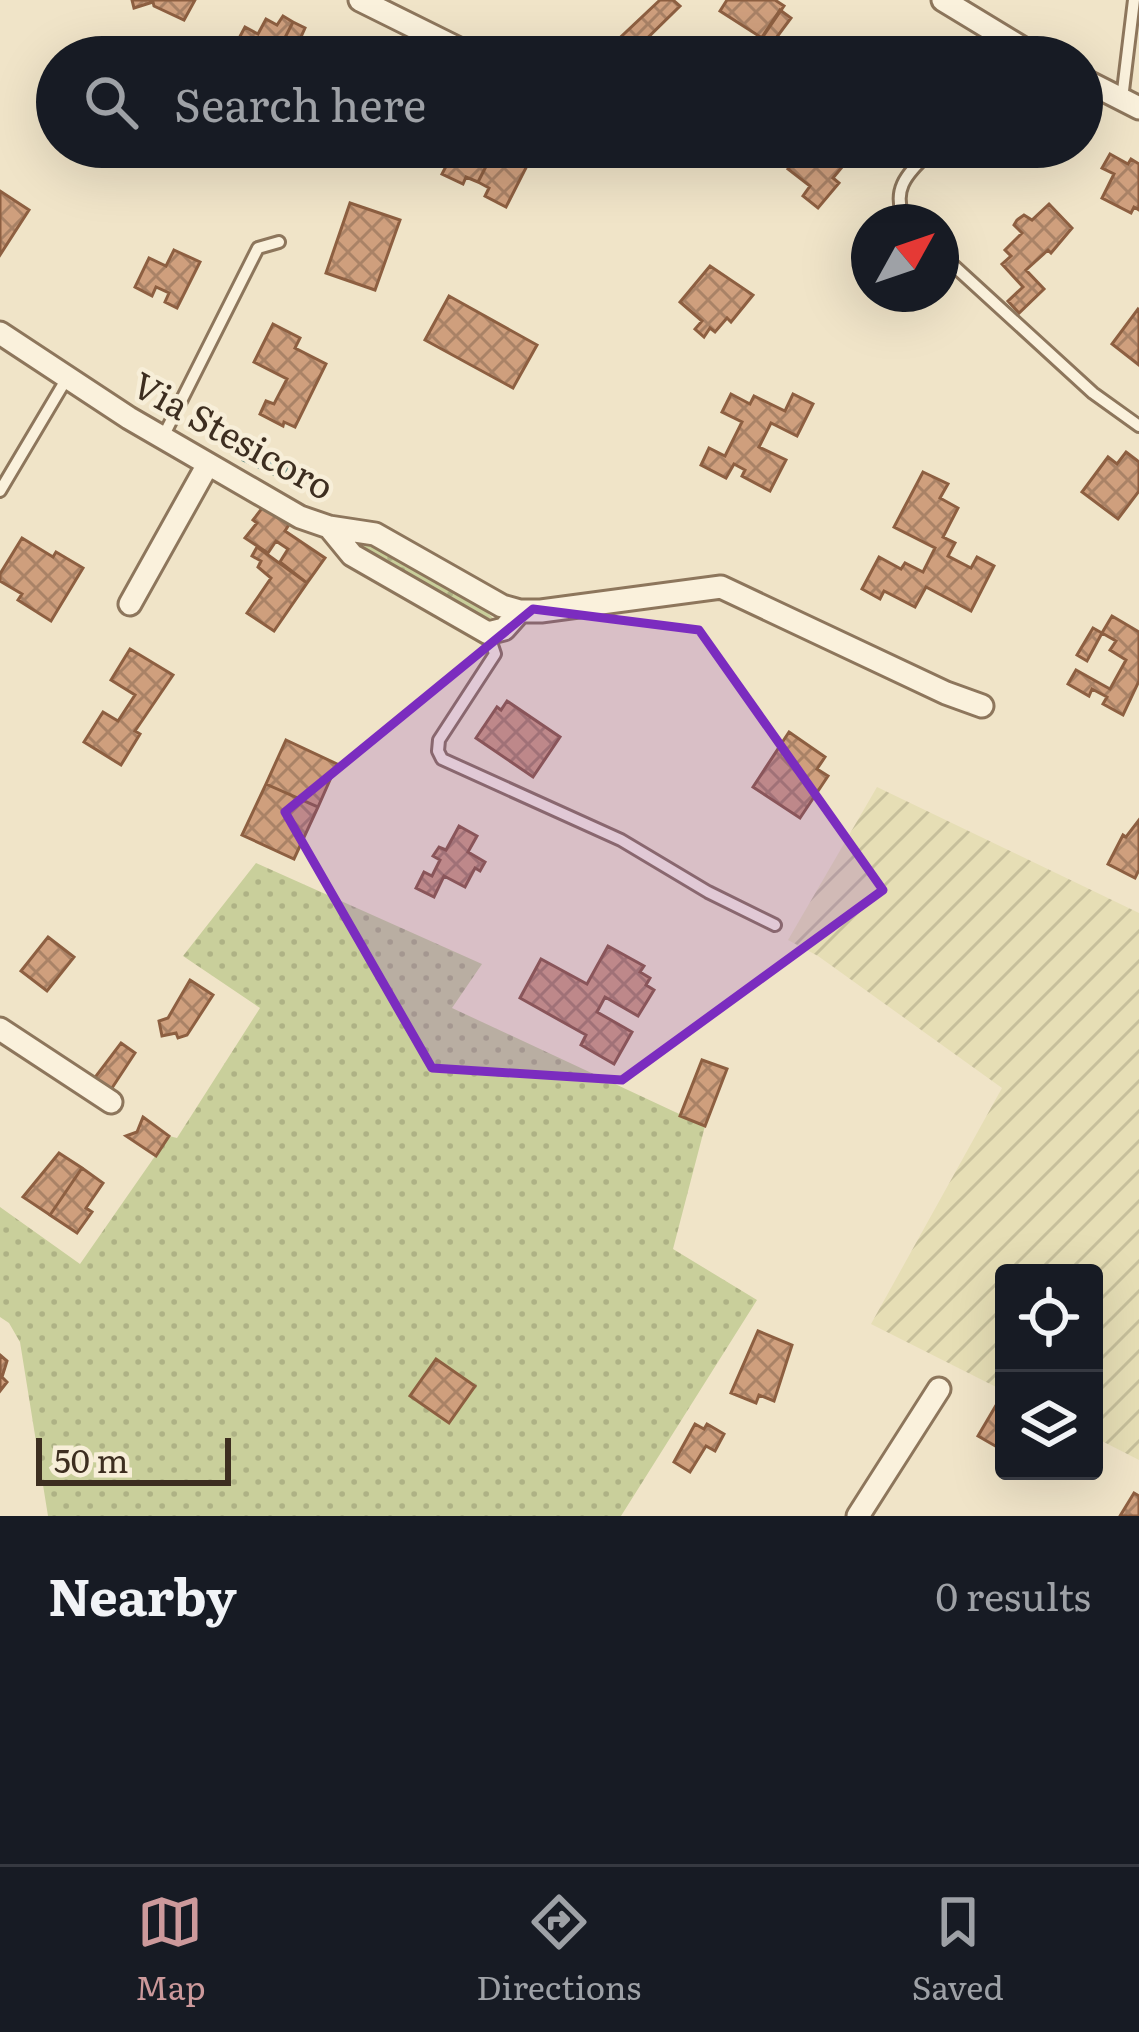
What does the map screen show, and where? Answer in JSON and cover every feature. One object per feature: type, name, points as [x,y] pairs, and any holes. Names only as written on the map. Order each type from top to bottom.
[{"type":"street","points":[[360,0],[433,36]]},
{"type":"street","points":[[943,0],[975,11],[1005,36]]},
{"type":"street","points":[[1103,90],[1131,104]]},
{"type":"street","name":"Via Stesicoro","points":[[0,333],[207,466],[300,517],[375,534],[472,592],[520,611],[721,587],[982,706]]},
{"type":"street","points":[[130,604],[207,466]]},
{"type":"street","points":[[329,527],[352,556],[488,633],[504,629],[520,611]]},
{"type":"street","points":[[0,1029],[111,1102]]},
{"type":"street","points":[[858,1516],[939,1389]]},
{"type":"lane","points":[[1131,104],[1134,0]]},
{"type":"lane","points":[[898,204],[899,189],[917,168]]},
{"type":"lane","points":[[163,437],[258,248],[279,242]]},
{"type":"lane","points":[[959,270],[1093,393],[1139,426]]},
{"type":"lane","points":[[0,491],[67,377]]},
{"type":"lane","points":[[488,633],[495,654],[439,740],[442,759],[621,840],[775,926]]},
{"type":"highlighted area","points":[[533,609],[699,630],[883,890],[622,1080],[432,1068],[285,812]]},
{"type":"shaded area","points":[[877,787],[1139,913],[1139,1460],[1103,1442],[1103,1264],[995,1264],[995,1386],[871,1324],[1002,1088],[818,956],[788,940]]},
{"type":"green space","points":[[372,543],[479,605],[494,619],[479,616],[361,547]]},
{"type":"green space","points":[[256,863],[482,964],[452,1008],[705,1126],[673,1249],[757,1300],[621,1516],[48,1516],[20,1342],[0,1317],[0,1207],[80,1264],[169,1136],[177,1138],[260,1008],[183,956]]},
{"type":"water","points":[[251,443],[290,462],[282,478],[243,460]]},
{"type":"building","points":[[132,0],[195,0],[184,20],[153,2],[134,8]]},
{"type":"building","points":[[660,0],[673,0],[680,6],[649,36],[622,36]]},
{"type":"building","points":[[727,0],[775,0],[784,6],[763,36],[720,11]]},
{"type":"building","points":[[780,10],[791,18],[778,36],[763,36]]},
{"type":"building","points":[[283,16],[293,22],[286,36],[240,36],[245,27],[258,34],[266,19],[277,25]]},
{"type":"building","points":[[293,22],[305,28],[301,36],[286,36]]},
{"type":"building","points":[[1110,154],[1139,164],[1139,210],[1134,207],[1131,213],[1102,198],[1114,174],[1103,166]]},
{"type":"building","points":[[445,168],[485,168],[478,182],[466,177],[463,184],[442,174]]},
{"type":"building","points":[[485,168],[526,168],[506,207],[485,196],[489,188],[478,182]]},
{"type":"building","points":[[841,168],[833,178],[839,183],[818,208],[803,196],[810,186],[788,169]]},
{"type":"building","points":[[0,191],[29,210],[0,255]]},
{"type":"building","points":[[350,203],[400,220],[375,290],[326,273]]},
{"type":"building","points":[[1049,204],[1072,228],[1051,253],[1048,250],[1026,270],[1044,289],[1019,313],[1008,301],[1023,287],[1002,264],[1011,256],[1005,250],[1022,233],[1014,225],[1017,220],[1024,215],[1032,220]]},
{"type":"building","points":[[174,250],[200,262],[177,308],[165,302],[169,293],[156,287],[152,296],[135,287],[149,258],[166,266]]},
{"type":"building","points":[[710,266],[753,295],[731,322],[727,318],[704,337],[695,329],[702,321],[680,302]]},
{"type":"building","points":[[449,296],[537,345],[513,388],[425,340]]},
{"type":"building","points":[[1139,310],[1139,365],[1112,344]]},
{"type":"building","points":[[273,324],[300,338],[295,348],[326,364],[295,427],[260,414],[266,401],[274,404],[287,379],[254,362]]},
{"type":"building","points":[[731,394],[750,404],[754,396],[785,411],[793,394],[813,404],[797,436],[771,423],[759,447],[786,460],[770,491],[742,476],[745,470],[734,464],[726,478],[701,465],[709,448],[725,456],[742,422],[722,412]]},
{"type":"building","points":[[1126,452],[1139,462],[1139,491],[1118,519],[1082,492],[1108,457],[1117,464]]},
{"type":"building","points":[[923,472],[948,484],[940,498],[958,508],[943,537],[955,543],[948,556],[971,568],[977,557],[994,566],[971,611],[926,587],[915,607],[884,591],[880,599],[862,589],[879,557],[901,569],[905,563],[923,572],[935,548],[894,527]]},
{"type":"building","points":[[263,507],[290,523],[285,531],[325,558],[307,583],[280,562],[288,549],[276,541],[268,553],[245,538]]},
{"type":"building","points":[[22,538],[83,568],[51,621],[18,600],[22,594],[0,581]]},
{"type":"building","points":[[257,547],[307,583],[274,631],[247,613],[271,578],[252,556]]},
{"type":"building","points":[[1112,616],[1139,632],[1139,681],[1123,715],[1103,704],[1107,697],[1092,689],[1089,696],[1068,684],[1076,670],[1110,689],[1126,660],[1110,650],[1116,641],[1102,633]]},
{"type":"building","points":[[1093,628],[1102,633],[1087,661],[1077,655]]},
{"type":"building","points":[[130,649],[173,675],[135,731],[140,734],[121,765],[84,742],[103,712],[118,721],[135,695],[111,680]]},
{"type":"building","points":[[507,701],[560,737],[533,777],[476,738],[497,707],[501,710]]},
{"type":"building","points":[[789,732],[825,757],[817,769],[828,776],[800,818],[753,787]]},
{"type":"building","points":[[286,740],[337,764],[318,807],[266,784]]},
{"type":"building","points":[[266,784],[318,807],[294,859],[242,835]]},
{"type":"building","points":[[1139,820],[1135,878],[1108,864],[1123,835]]},
{"type":"building","points":[[459,826],[477,836],[468,852],[485,862],[480,871],[475,868],[465,887],[444,876],[434,897],[416,888],[424,872],[432,876],[440,860],[433,856],[439,847],[446,850]]},
{"type":"building","points":[[48,937],[74,957],[47,991],[21,971]]},
{"type":"building","points":[[608,946],[644,966],[640,972],[650,978],[646,985],[654,990],[638,1016],[605,997],[597,1012],[632,1032],[614,1064],[581,1045],[586,1035],[520,998],[541,959],[587,984]]},
{"type":"building","points":[[190,980],[213,995],[187,1035],[162,1036],[159,1021],[168,1018]]},
{"type":"building","points":[[121,1043],[135,1053],[110,1091],[93,1080]]},
{"type":"building","points":[[702,1060],[727,1069],[705,1126],[680,1116]]},
{"type":"building","points":[[143,1117],[169,1136],[156,1156],[126,1136],[137,1132]]},
{"type":"building","points":[[59,1153],[82,1168],[50,1215],[23,1197]]},
{"type":"building","points":[[82,1168],[103,1183],[86,1208],[92,1212],[77,1233],[50,1215]]},
{"type":"building","points":[[758,1331],[792,1345],[774,1401],[759,1395],[756,1403],[731,1393]]},
{"type":"building","points":[[0,1355],[7,1361],[2,1377],[7,1382],[0,1391]]},
{"type":"building","points":[[436,1359],[475,1386],[449,1423],[410,1396]]},
{"type":"building","points":[[995,1407],[995,1446],[978,1436]]},
{"type":"building","points":[[695,1424],[704,1429],[707,1424],[724,1434],[715,1451],[706,1446],[690,1472],[674,1462]]},
{"type":"building","points":[[1134,1493],[1139,1496],[1139,1516],[1120,1516]]}]
